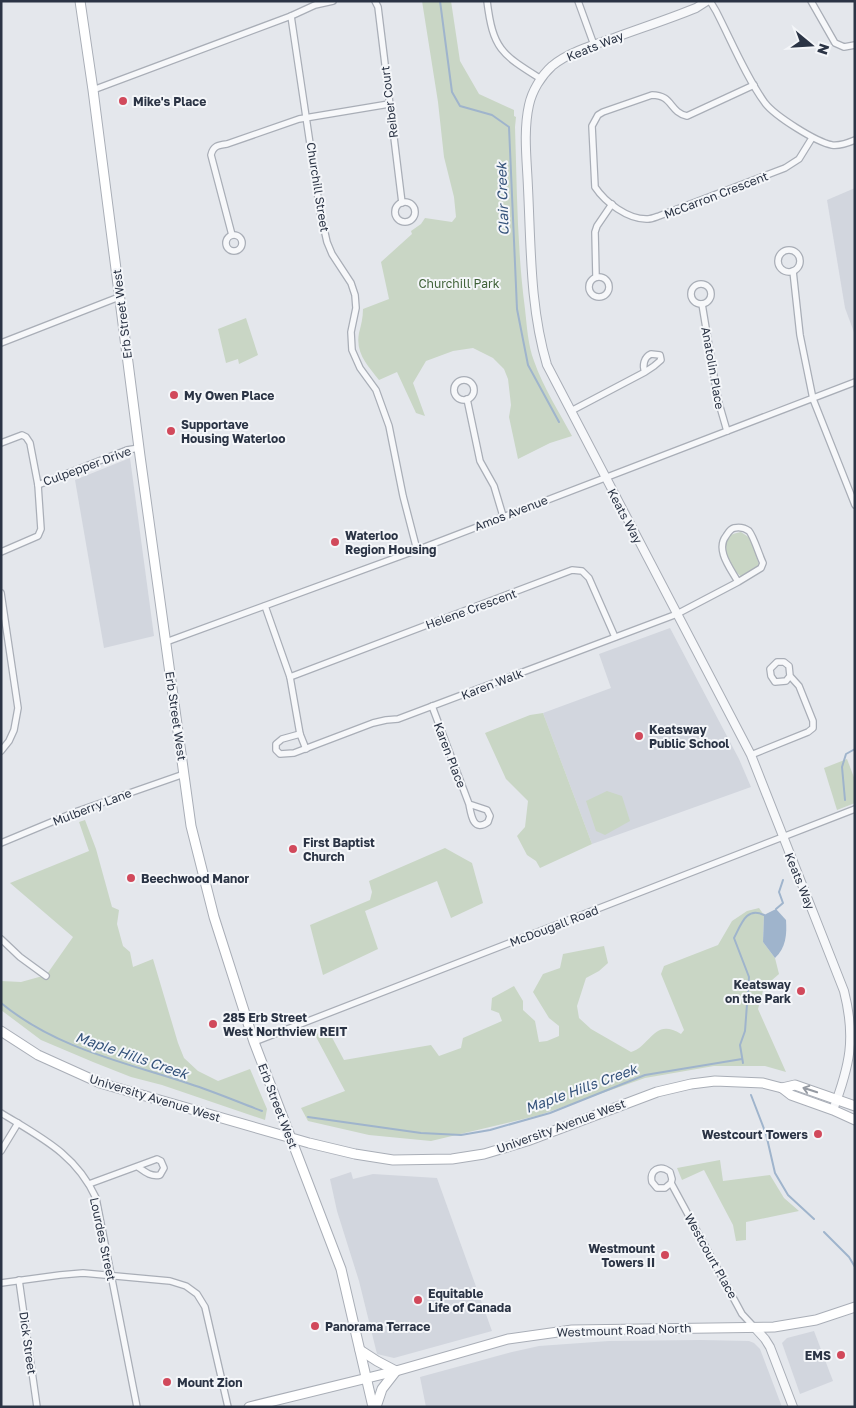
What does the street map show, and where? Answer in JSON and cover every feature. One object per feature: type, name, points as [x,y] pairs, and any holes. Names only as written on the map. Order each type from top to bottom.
[{"type":"main road","name":"Erb Street West","points":[[80,1],[191,826],[204,884],[254,1042],[341,1269],[374,1407]]},
{"type":"main road","name":"University Avenue West","points":[[1,1031],[38,1056],[100,1083],[291,1138],[355,1154],[393,1160],[452,1159],[484,1154],[527,1141],[649,1095],[691,1084],[715,1081],[763,1083],[782,1088],[791,1095],[855,1120]]},
{"type":"main road","name":"University Avenue West","points":[[782,1088],[795,1085],[855,1106]]},
{"type":"main road","name":"Westmount Road North","points":[[250,1407],[396,1371],[508,1339],[549,1332],[572,1330],[754,1328],[800,1324],[855,1307]]},
{"type":"main road","points":[[360,1350],[396,1371],[382,1389],[374,1407]]},
{"type":"street","points":[[93,90],[291,16],[315,5],[333,1]]},
{"type":"street","name":"Reiber Court","points":[[375,1],[378,7],[402,203]]},
{"type":"street","points":[[487,1],[490,28],[502,51],[513,61],[541,79]]},
{"type":"street","points":[[578,1],[594,45]]},
{"type":"street","points":[[709,1],[754,85],[771,109],[812,138],[833,145],[855,140]]},
{"type":"street","name":"Keats Way","points":[[709,1],[683,14],[594,45],[560,60],[541,79],[534,90],[529,104],[526,133],[531,272],[540,340],[547,365],[750,754],[846,996],[853,1028],[853,1049],[833,1110]]},
{"type":"street","points":[[811,1],[835,43],[844,47],[855,45]]},
{"type":"street","name":"Churchill Street","points":[[291,16],[320,211],[327,242],[332,254],[351,283],[355,295],[356,308],[351,332],[352,350],[360,368],[376,390],[389,426],[403,496],[417,550]]},
{"type":"street","name":"McCarron Crescent","points":[[754,85],[687,116],[676,112],[670,102],[665,97],[659,95],[652,95],[598,115],[592,126],[594,187],[599,194],[612,204],[636,217],[648,219],[792,164],[799,159],[812,138]]},
{"type":"street","points":[[232,235],[211,155],[212,150],[216,146],[306,117],[390,104]]},
{"type":"street","points":[[596,276],[595,232],[612,204]]},
{"type":"street","points":[[792,271],[800,335],[813,399],[855,505]]},
{"type":"street","points":[[1,343],[119,297]]},
{"type":"street","name":"Anatolin Place","points":[[702,304],[719,406],[727,431]]},
{"type":"street","points":[[571,411],[645,372]]},
{"type":"street","name":"Amos Avenue","points":[[166,642],[417,550],[855,382]]},
{"type":"street","points":[[467,400],[480,461],[494,486],[503,516]]},
{"type":"street","points":[[1,443],[16,436],[22,435],[26,437],[30,443],[38,485]]},
{"type":"street","name":"Culpepper Drive","points":[[1,552],[38,536],[41,529],[38,485],[128,450],[139,448]]},
{"type":"street","name":"Karen Walk","points":[[300,734],[276,744],[276,750],[280,754],[288,754],[373,723],[398,719],[677,614],[759,571],[763,563],[750,533],[745,528],[730,530],[722,545],[726,559],[738,582]]},
{"type":"street","name":"Helene Crescent","points":[[290,676],[572,570],[582,571],[589,578],[615,637]]},
{"type":"street","points":[[1,592],[18,708],[14,730],[9,741],[1,751]]},
{"type":"street","points":[[264,606],[290,676],[300,734],[306,749]]},
{"type":"street","points":[[750,754],[808,732],[813,728],[813,721],[799,686],[790,676]]},
{"type":"street","name":"Karen Place","points":[[432,706],[469,804]]},
{"type":"street","name":"Mulberry Lane","points":[[1,843],[78,811],[184,774]]},
{"type":"street","name":"McDougall Road","points":[[254,1042],[855,809]]},
{"type":"street","points":[[1,939],[46,976]]},
{"type":"street","name":"Lourdes Street","points":[[1,1113],[54,1145],[81,1171],[90,1184],[96,1198],[137,1407]]},
{"type":"street","points":[[1,1151],[18,1124]]},
{"type":"street","points":[[90,1184],[138,1167]]},
{"type":"street","name":"Westcourt Place","points":[[671,1183],[742,1314],[754,1328]]},
{"type":"street","points":[[1,1283],[83,1273],[170,1282],[186,1286],[197,1294],[205,1308],[228,1407]]},
{"type":"street","name":"Dick Street","points":[[20,1280],[37,1407]]},
{"type":"street","points":[[754,1328],[766,1339],[792,1407]]},
{"type":"shaded area","points":[[855,188],[855,335],[845,308],[827,200]]},
{"type":"shaded area","points":[[130,458],[154,636],[104,648],[75,480]]},
{"type":"shaded area","name":"Keatsway Public School","points":[[670,628],[739,759],[751,787],[592,844],[543,713],[611,688],[599,654]]},
{"type":"shaded area","points":[[351,1172],[353,1179],[373,1174],[437,1178],[492,1331],[394,1358],[377,1354],[359,1281],[337,1211],[330,1179]]},
{"type":"shaded area","points":[[814,1331],[833,1381],[800,1394],[782,1343],[787,1338]]},
{"type":"shaded area","points":[[609,1341],[749,1341],[754,1343],[760,1349],[782,1407],[426,1407],[420,1377],[539,1346]]},
{"type":"green space","name":"Churchill Park","points":[[422,1],[451,1],[460,61],[479,94],[514,110],[514,116],[516,117],[519,241],[529,342],[542,380],[572,436],[550,443],[518,459],[509,417],[511,405],[508,379],[504,369],[493,358],[473,348],[453,351],[426,361],[413,383],[425,416],[416,413],[397,372],[379,380],[363,359],[359,347],[358,340],[363,309],[389,299],[381,262],[412,234],[411,231],[421,224],[425,218],[452,222],[456,217],[454,197],[444,157],[438,102]]},
{"type":"green space","points":[[246,318],[258,355],[239,364],[238,359],[226,363],[218,329]]},
{"type":"green space","points":[[741,532],[750,538],[759,564],[757,569],[742,577],[736,572],[727,556],[725,546],[725,542],[730,536]]},
{"type":"green space","points":[[543,713],[592,844],[540,868],[536,861],[527,855],[517,836],[525,827],[528,801],[506,779],[485,733],[530,715]]},
{"type":"green space","points":[[847,759],[855,780],[855,803],[837,810],[824,768]]},
{"type":"green space","points":[[607,791],[622,796],[630,821],[605,835],[596,831],[586,801]]},
{"type":"green space","points":[[85,820],[96,849],[112,907],[119,910],[117,924],[123,946],[130,952],[133,967],[153,959],[184,1058],[198,1071],[218,1081],[250,1069],[267,1109],[265,1120],[162,1085],[131,1077],[93,1062],[41,1040],[1,1010],[1,981],[21,982],[45,977],[73,937],[10,883],[89,851],[79,822]]},
{"type":"green space","points":[[445,848],[472,863],[483,903],[451,918],[437,881],[365,911],[378,949],[323,975],[310,925],[370,900],[372,892],[369,881]]},
{"type":"green space","points":[[759,908],[764,915],[763,942],[775,958],[779,974],[764,987],[758,1009],[786,1072],[765,1066],[714,1066],[645,1078],[540,1115],[431,1141],[369,1135],[308,1121],[301,1108],[345,1091],[315,1035],[327,1028],[344,1060],[431,1045],[439,1056],[461,1048],[463,1038],[502,1021],[499,1013],[491,1010],[492,998],[514,986],[523,1001],[523,1010],[535,1021],[539,1042],[547,1041],[559,1036],[559,1026],[549,1018],[533,992],[543,974],[560,968],[563,954],[604,946],[608,963],[599,971],[586,978],[577,1006],[579,1018],[591,1029],[631,1052],[638,1049],[653,1034],[659,1031],[665,1029],[681,1034],[684,1030],[661,974],[664,966],[718,945],[732,921],[747,911]]},
{"type":"green space","points":[[720,1160],[723,1181],[770,1175],[784,1198],[799,1211],[746,1222],[746,1240],[736,1241],[733,1225],[704,1170],[682,1180],[677,1168]]},
{"type":"water","points":[[776,909],[786,920],[786,930],[784,945],[775,958],[763,942],[764,915]]},
{"type":"waterway","name":"Clair Creek","points":[[440,1],[452,92],[460,106],[492,115],[509,127],[517,309],[528,365],[559,422]]},
{"type":"waterway","name":"Clair Creek","points":[[845,800],[842,767],[846,754],[855,749]]},
{"type":"waterway","name":"Clair Creek","points":[[776,909],[783,903],[779,892],[783,880]]},
{"type":"waterway","name":"Clair Creek","points":[[743,1063],[740,1045],[745,1031],[749,977],[734,938],[748,915],[753,913],[764,915]]},
{"type":"waterway","name":"Maple Hills Creek","points":[[1,1003],[22,1019],[45,1032],[92,1053],[199,1087],[262,1111]]},
{"type":"waterway","name":"Maple Hills Creek","points":[[308,1117],[421,1133],[461,1135],[490,1130],[550,1113],[645,1075],[742,1059]]},
{"type":"waterway","name":"Clair Creek","points":[[751,1095],[766,1134],[775,1173],[788,1195],[814,1219]]},
{"type":"waterway","name":"Clair Creek","points":[[824,1232],[849,1257],[855,1267]]},
{"type":"place","name":"Mike's Place","points":[[123,101]]},
{"type":"place","name":"My Owen Place","points":[[174,395]]},
{"type":"place","name":"Supportave Housing Waterloo","points":[[171,431]]},
{"type":"place","name":"Waterloo Region Housing","points":[[335,542]]},
{"type":"place","name":"Keatsway Public School","points":[[639,736]]},
{"type":"place","name":"First Baptist Church","points":[[293,849]]},
{"type":"place","name":"Beechwood Manor","points":[[131,878]]},
{"type":"place","name":"Keatsway on the Park","points":[[801,991]]},
{"type":"place","name":"285 Erb Street West Northview REIT","points":[[213,1024]]},
{"type":"place","name":"Westcourt Towers","points":[[818,1134]]},
{"type":"place","name":"Westmount Towers II","points":[[665,1255]]},
{"type":"place","name":"Equitable Life of Canada","points":[[418,1300]]},
{"type":"place","name":"Panorama Terrace","points":[[315,1326]]},
{"type":"place","name":"EMS","points":[[841,1355]]},
{"type":"place","name":"Mount Zion","points":[[167,1382]]}]
